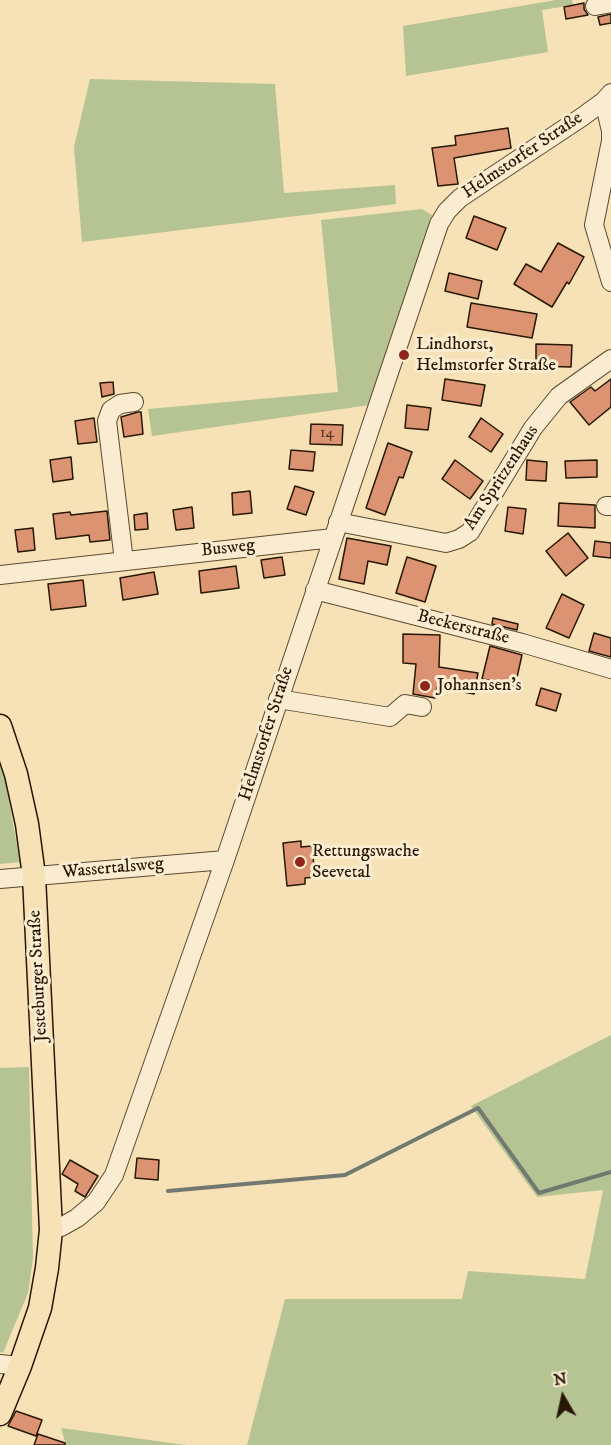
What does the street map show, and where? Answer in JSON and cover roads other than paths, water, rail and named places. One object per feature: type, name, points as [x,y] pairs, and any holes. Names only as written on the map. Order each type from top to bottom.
[{"type":"main road","name":"Jesteburger Straße","points":[[0,726],[16,774],[27,824],[34,876],[51,1230]]},
{"type":"main road","points":[[0,1414],[10,1365],[40,1308],[51,1230]]},
{"type":"street","points":[[609,99],[611,141],[594,225],[611,282]]},
{"type":"street","name":"Helmstorfer Straße","points":[[51,1230],[78,1218],[96,1202],[114,1175],[225,860],[436,235],[447,211],[481,183],[609,99]]},
{"type":"street","name":"Am Spritzenhaus","points":[[335,530],[446,543],[459,539],[470,532],[532,428],[559,396],[611,359]]},
{"type":"street","points":[[124,561],[107,421],[111,410],[120,404],[134,402]]},
{"type":"street","name":"Busweg","points":[[0,575],[124,561],[335,530]]},
{"type":"street","name":"Beckerstraße","points":[[315,590],[522,643],[611,669]]},
{"type":"street","points":[[278,699],[390,717],[405,704],[422,707]]},
{"type":"street","name":"Wassertalsweg","points":[[0,879],[225,860]]},
{"type":"waterway","points":[[168,1191],[345,1175],[478,1108],[539,1193],[611,1172]]},
{"type":"place","name":"Lindhorst, Helmstorfer Straße","points":[[404,355]]},
{"type":"place","name":"Johannsen's","points":[[425,686]]},
{"type":"place","name":"Rettungswache Seevetal","points":[[300,862]]}]
